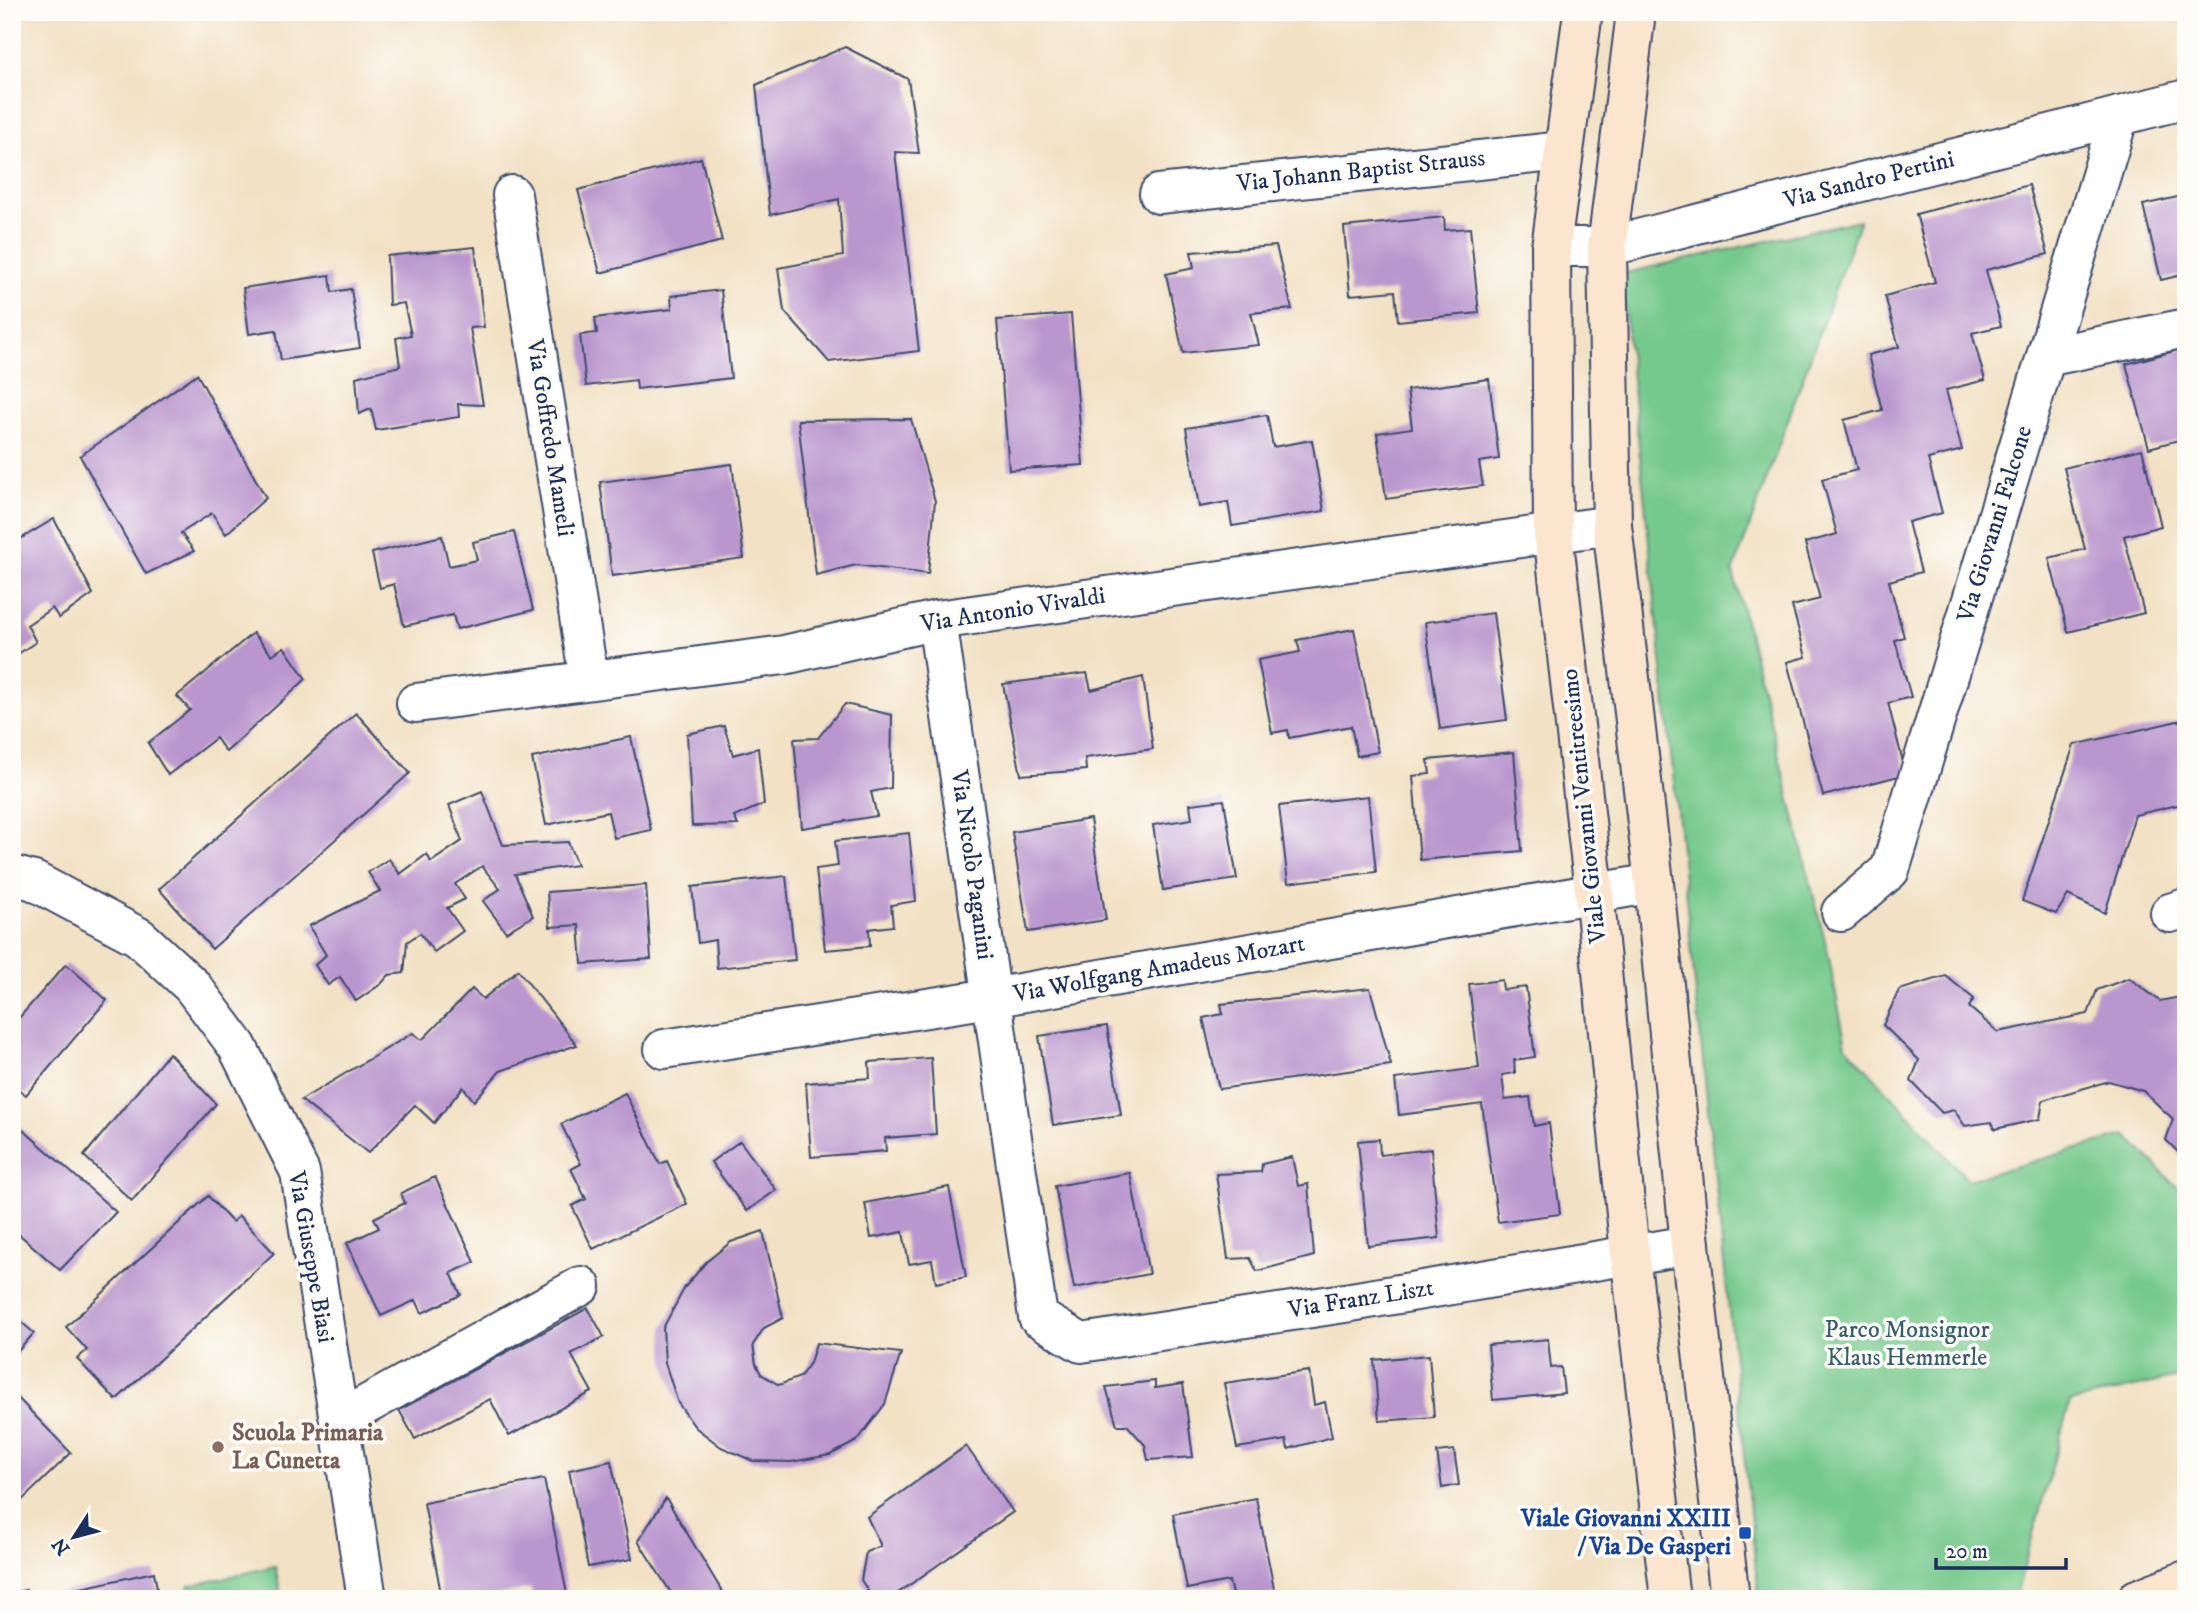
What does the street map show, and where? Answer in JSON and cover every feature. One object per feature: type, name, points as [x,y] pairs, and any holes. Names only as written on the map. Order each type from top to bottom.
[{"type":"main road","name":"Viale Giovanni Ventitreesimo","points":[[1583,12],[1551,247],[1553,533],[1594,891],[1630,1254],[1670,1599]]},
{"type":"main road","points":[[1636,12],[1608,247],[1612,525],[1654,883],[1690,1245],[1730,1599]]},
{"type":"main road","points":[[2137,1599],[2186,1580]]},
{"type":"street","name":"Via Sandro Pertini","points":[[1551,247],[1608,247],[2186,99]]},
{"type":"street","name":"Via Giovanni Falcone","points":[[1840,912],[1890,870],[2119,116]]},
{"type":"street","name":"Via Johann Baptist Strauss","points":[[1159,194],[1563,151]]},
{"type":"street","name":"Via Goffredo Mameli","points":[[512,195],[589,680]]},
{"type":"street","points":[[2046,357],[2186,328]]},
{"type":"street","name":"Via Antonio Vivaldi","points":[[416,703],[783,655],[937,620],[1612,525]]},
{"type":"street","name":"Via Nicolò Paganini","points":[[937,620],[1038,1317]]},
{"type":"street","name":"Via Giuseppe Biasi","points":[[12,875],[34,881],[139,937],[192,986],[237,1046],[300,1172],[367,1599]]},
{"type":"street","name":"Via Wolfgang Amadeus Mozart","points":[[664,1049],[991,998],[1594,891],[1654,883]]},
{"type":"street","name":"Via Franz Liszt","points":[[1038,1317],[1082,1343],[1351,1302],[1690,1245]]},
{"type":"street","points":[[339,1420],[581,1286]]},
{"type":"green space","name":"Parco Monsignor Klaus Hemmerle","points":[[1860,220],[1733,572],[1828,953],[1846,1046],[1968,1180],[2126,1135],[2186,1196],[2186,1375],[2070,1402],[2015,1599],[1759,1599],[1621,274]]},
{"type":"green space","points":[[275,1566],[282,1599],[192,1599],[189,1586]]},
{"type":"building","points":[[845,47],[908,79],[919,153],[895,152],[919,351],[829,362],[784,311],[778,268],[843,256],[839,199],[770,215],[756,85]]},
{"type":"building","points":[[701,158],[722,241],[600,273],[578,190]]},
{"type":"building","points":[[2029,185],[2048,254],[1986,270],[2001,326],[1972,333],[1985,380],[1946,390],[1962,450],[1928,459],[1942,513],[1908,522],[1921,572],[1889,581],[1904,637],[1895,640],[1911,697],[1888,703],[1906,774],[1823,796],[1787,662],[1806,657],[1792,606],[1820,599],[1805,543],[1837,534],[1822,479],[1857,470],[1844,420],[1882,410],[1868,355],[1899,347],[1885,296],[1935,282],[1916,214]]},
{"type":"building","points":[[2186,195],[2186,274],[2161,280],[2143,205]]},
{"type":"building","points":[[1444,217],[1445,230],[1470,228],[1479,313],[1398,321],[1395,291],[1350,295],[1344,227]]},
{"type":"building","points":[[1276,246],[1292,309],[1251,313],[1259,345],[1183,353],[1166,274],[1194,268],[1191,252]]},
{"type":"building","points":[[475,247],[484,327],[470,328],[483,405],[458,404],[459,417],[376,430],[371,409],[359,414],[356,377],[400,366],[396,338],[411,335],[404,303],[389,305],[387,256]]},
{"type":"building","points":[[330,275],[332,292],[351,289],[360,348],[281,360],[276,330],[249,334],[243,288]]},
{"type":"building","points":[[721,290],[731,378],[637,389],[636,380],[586,386],[580,335],[597,333],[595,318],[672,309],[671,296]]},
{"type":"building","points":[[1071,314],[1083,465],[1009,470],[997,320]]},
{"type":"building","points":[[2186,348],[2186,438],[2149,448],[2126,364]]},
{"type":"building","points":[[197,374],[266,498],[226,534],[212,513],[181,533],[194,551],[146,574],[80,456]]},
{"type":"building","points":[[1489,379],[1499,459],[1479,462],[1483,486],[1386,499],[1377,433],[1412,428],[1407,390]]},
{"type":"building","points":[[1267,415],[1273,447],[1312,440],[1324,511],[1232,526],[1228,502],[1199,507],[1186,428]]},
{"type":"building","points":[[911,419],[935,501],[928,574],[856,565],[816,575],[798,420]]},
{"type":"building","points":[[2142,449],[2161,526],[2124,536],[2144,613],[2068,632],[2049,558],[2085,549],[2064,468]]},
{"type":"building","points":[[732,464],[744,558],[612,576],[600,482]]},
{"type":"building","points":[[54,519],[93,594],[59,618],[52,608],[27,625],[36,642],[18,654],[12,666],[12,544]]},
{"type":"building","points":[[514,532],[533,610],[457,629],[453,615],[404,626],[394,584],[380,588],[372,553],[442,536],[449,566],[477,560],[473,542]]},
{"type":"building","points":[[1493,613],[1507,720],[1440,729],[1425,622]]},
{"type":"building","points":[[1354,629],[1378,752],[1357,756],[1351,726],[1289,738],[1288,730],[1272,733],[1258,660],[1300,652],[1297,640]]},
{"type":"building","points":[[253,633],[272,655],[284,647],[306,679],[226,752],[216,738],[168,775],[148,743],[190,710],[177,696]]},
{"type":"building","points":[[1087,673],[1091,690],[1143,677],[1153,749],[1085,758],[1086,770],[1021,775],[1003,684]]},
{"type":"building","points":[[845,704],[892,715],[891,788],[871,792],[877,816],[802,828],[794,739],[818,738]]},
{"type":"building","points":[[356,713],[410,773],[212,949],[159,889]]},
{"type":"building","points":[[2186,719],[2186,803],[2135,815],[2105,913],[2068,895],[2056,914],[2022,901],[2074,745]]},
{"type":"building","points":[[724,726],[733,755],[758,748],[764,804],[734,817],[738,825],[692,826],[687,734]]},
{"type":"building","points":[[631,737],[651,830],[614,838],[608,812],[546,825],[532,758]]},
{"type":"building","points":[[1514,752],[1522,851],[1420,860],[1413,776],[1430,774],[1428,760]]},
{"type":"building","points":[[482,791],[503,845],[568,842],[577,865],[515,874],[533,916],[506,932],[483,901],[500,889],[482,866],[455,884],[465,899],[447,908],[463,931],[434,952],[420,933],[407,942],[404,973],[389,975],[381,984],[356,1001],[340,977],[328,985],[315,965],[326,955],[309,926],[380,891],[368,872],[389,859],[400,874],[427,854],[431,862],[462,841],[449,805]]},
{"type":"building","points":[[1368,796],[1376,872],[1288,883],[1279,806]]},
{"type":"building","points":[[1224,800],[1237,879],[1163,890],[1153,825],[1192,819],[1190,804]]},
{"type":"building","points":[[1090,819],[1106,920],[1028,932],[1012,832]]},
{"type":"building","points":[[909,833],[916,901],[891,905],[893,926],[869,929],[870,946],[825,950],[816,869],[838,866],[835,841]]},
{"type":"building","points":[[786,876],[795,960],[717,968],[715,940],[698,943],[692,887]]},
{"type":"building","points":[[646,885],[651,959],[582,964],[579,925],[550,927],[547,892]]},
{"type":"building","points":[[66,964],[107,1000],[26,1095],[12,1085],[12,1026]]},
{"type":"building","points":[[518,970],[577,1045],[500,1071],[474,1101],[463,1087],[434,1123],[415,1105],[368,1153],[301,1100],[413,1033],[422,1040],[472,989],[483,999]]},
{"type":"building","points":[[1946,976],[1974,999],[1969,1007],[1998,1032],[2088,1014],[2097,990],[2129,978],[2160,1001],[2186,996],[2186,1160],[2166,1140],[2173,1119],[2143,1091],[2109,1081],[2043,1100],[2040,1119],[1995,1129],[1991,1122],[1965,1126],[1954,1110],[1942,1113],[1911,1081],[1919,1060],[1883,1025],[1899,990]]},
{"type":"building","points":[[1502,980],[1503,990],[1526,987],[1535,1057],[1514,1060],[1515,1073],[1502,1075],[1505,1100],[1530,1097],[1534,1126],[1549,1123],[1560,1214],[1498,1222],[1482,1104],[1399,1115],[1395,1079],[1479,1068],[1469,984]]},
{"type":"building","points":[[1370,988],[1391,1065],[1219,1089],[1203,1018],[1223,1014],[1221,1004]]},
{"type":"building","points":[[1107,1026],[1121,1115],[1053,1125],[1039,1036]]},
{"type":"building","points":[[169,1053],[216,1104],[132,1201],[84,1156]]},
{"type":"building","points":[[931,1058],[936,1134],[885,1138],[886,1151],[811,1157],[806,1083],[870,1078],[869,1062]]},
{"type":"building","points":[[625,1093],[660,1164],[667,1161],[687,1204],[593,1249],[572,1206],[586,1199],[571,1169],[581,1164],[561,1124]]},
{"type":"building","points":[[12,1120],[116,1212],[60,1270],[12,1228]]},
{"type":"building","points":[[1379,1139],[1380,1155],[1431,1149],[1439,1238],[1368,1246],[1358,1141]]},
{"type":"building","points":[[740,1141],[776,1190],[747,1211],[711,1162]]},
{"type":"building","points":[[1292,1157],[1298,1186],[1308,1184],[1314,1256],[1257,1271],[1250,1258],[1228,1259],[1216,1174],[1261,1172],[1262,1164]]},
{"type":"building","points":[[1130,1173],[1149,1274],[1074,1288],[1055,1186]]},
{"type":"building","points":[[435,1177],[475,1262],[451,1273],[461,1295],[422,1313],[416,1300],[381,1316],[347,1243],[379,1228],[374,1218],[405,1203],[401,1193]]},
{"type":"building","points":[[949,1187],[966,1277],[936,1283],[932,1260],[909,1264],[903,1232],[871,1238],[865,1203]]},
{"type":"building","points":[[208,1196],[232,1222],[239,1216],[274,1253],[116,1400],[77,1359],[87,1350],[66,1327]]},
{"type":"building","points":[[763,1231],[783,1318],[764,1328],[753,1345],[756,1364],[761,1374],[779,1385],[800,1377],[810,1363],[816,1343],[901,1353],[885,1404],[857,1441],[830,1455],[791,1462],[753,1461],[721,1447],[695,1427],[678,1403],[665,1363],[663,1328],[685,1287],[706,1262],[731,1242]]},
{"type":"building","points":[[588,1308],[604,1337],[571,1354],[592,1392],[509,1436],[490,1399],[415,1439],[399,1410]]},
{"type":"building","points":[[12,1314],[34,1333],[12,1358]]},
{"type":"building","points":[[1548,1339],[1551,1368],[1561,1367],[1564,1393],[1493,1400],[1488,1345]]},
{"type":"building","points":[[1429,1355],[1434,1417],[1379,1421],[1374,1360]]},
{"type":"building","points":[[1309,1371],[1314,1405],[1325,1402],[1332,1437],[1288,1449],[1286,1440],[1237,1448],[1224,1383]]},
{"type":"building","points":[[1155,1381],[1155,1388],[1183,1384],[1193,1457],[1148,1460],[1145,1445],[1127,1425],[1117,1425],[1106,1387]]},
{"type":"building","points":[[12,1392],[71,1453],[12,1510]]},
{"type":"building","points":[[966,1446],[1013,1512],[894,1596],[896,1599],[858,1599],[868,1591],[861,1580],[866,1552],[881,1546],[867,1517]]},
{"type":"building","points":[[1454,1450],[1459,1485],[1442,1488],[1437,1452]]},
{"type":"building","points":[[611,1461],[632,1559],[588,1567],[569,1470]]},
{"type":"building","points":[[544,1479],[568,1599],[532,1599],[531,1588],[478,1599],[442,1599],[424,1503]]},
{"type":"building","points":[[666,1498],[723,1593],[722,1599],[675,1599],[638,1541]]},
{"type":"building","points":[[1256,1498],[1275,1594],[1233,1599],[1229,1581],[1187,1589],[1173,1514]]},
{"type":"building","points":[[154,1572],[159,1599],[59,1599],[58,1593]]},
{"type":"building","points":[[26,1590],[28,1599],[12,1599],[12,1593]]},
{"type":"place","name":"Scuola Primaria La Cunetta","points":[[218,1447]]},
{"type":"place","name":"Viale Giovanni XXIII / Via De Gasperi","points":[[1745,1533]]}]
